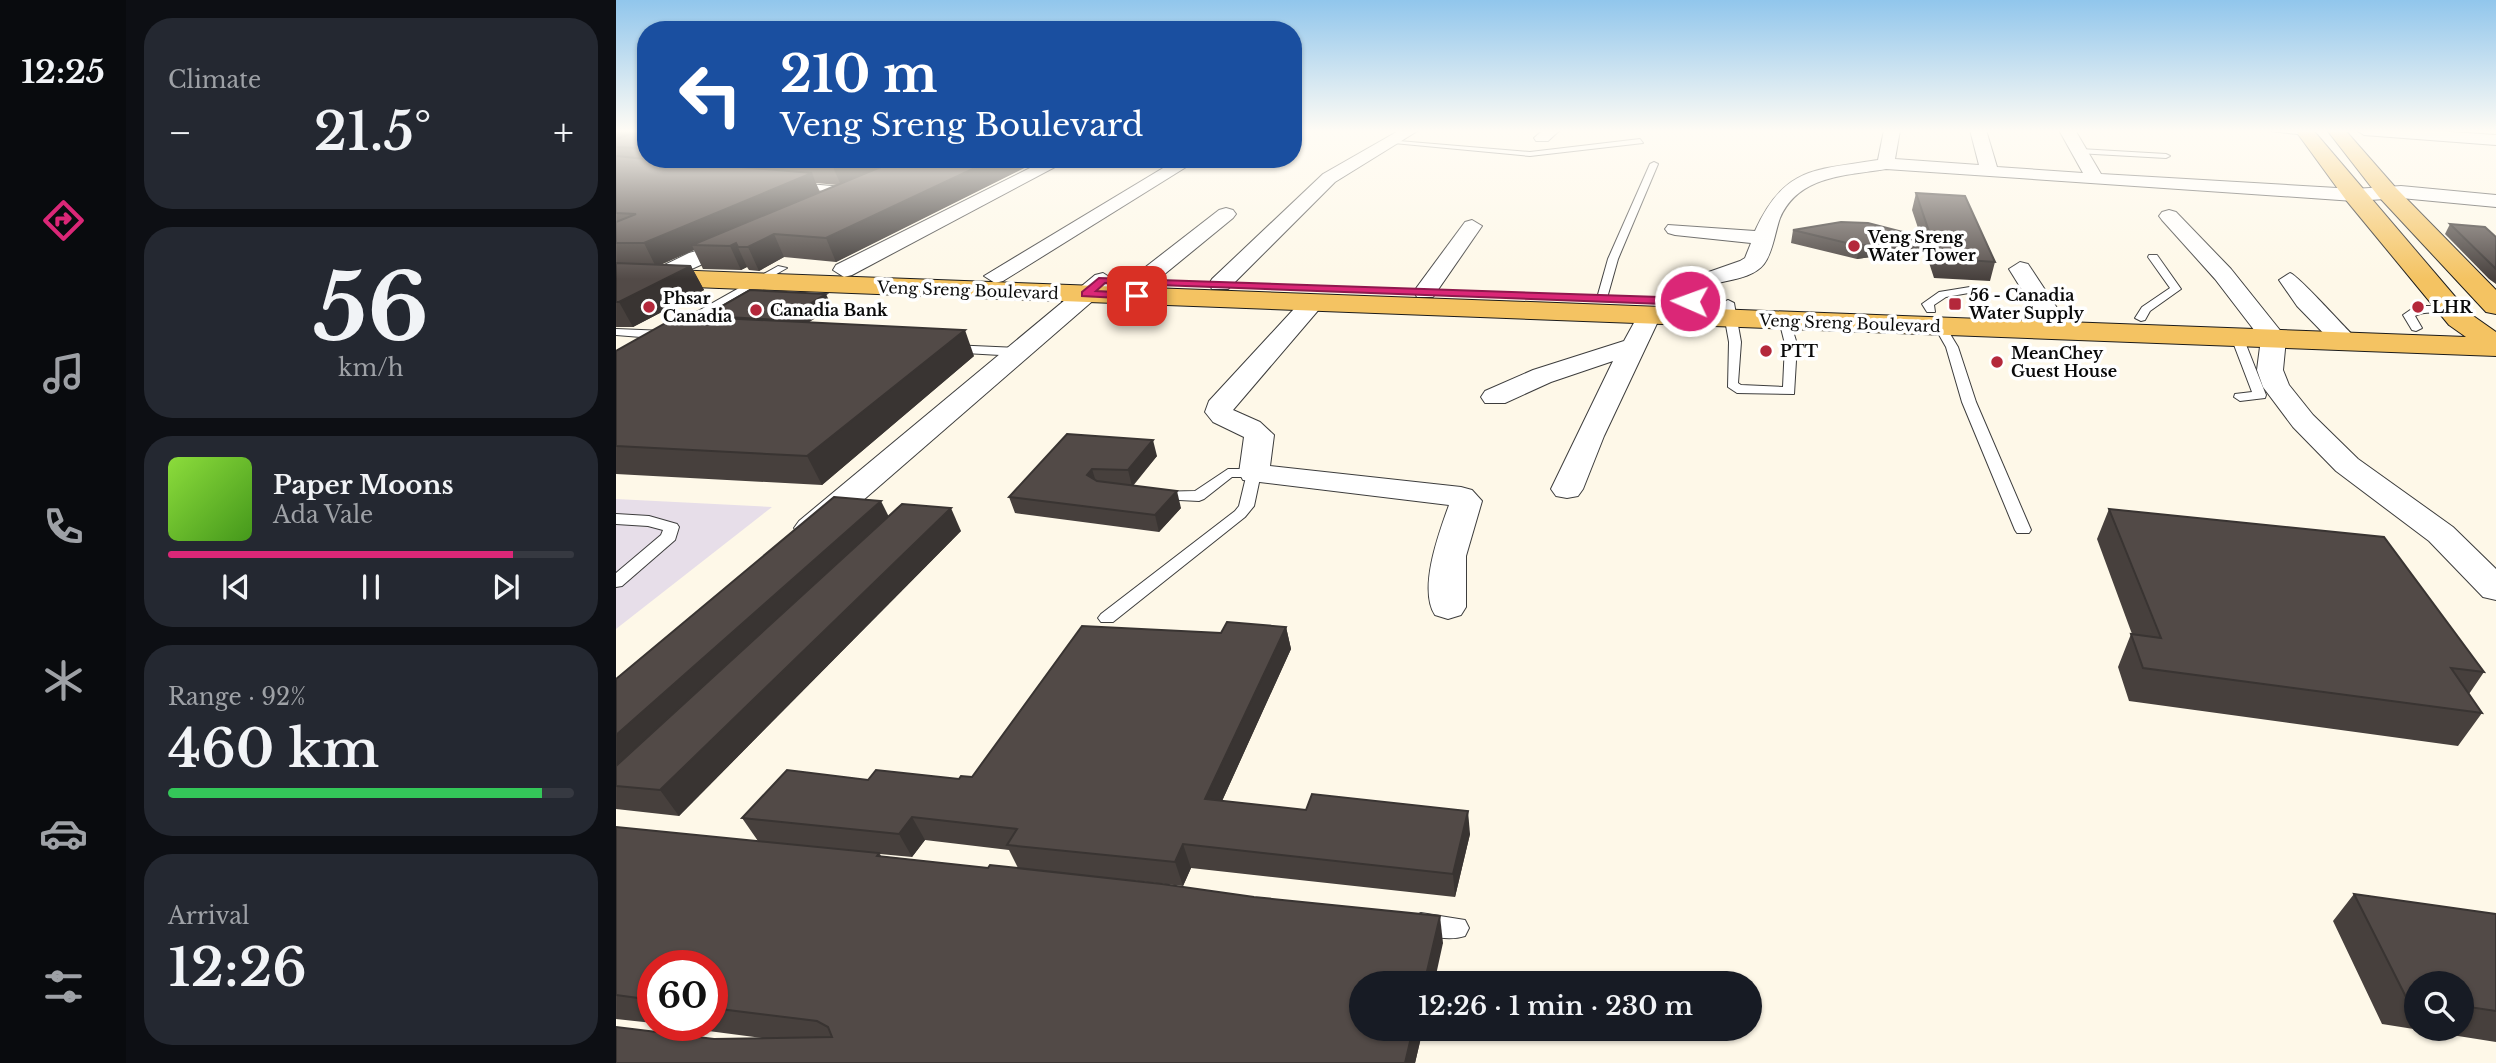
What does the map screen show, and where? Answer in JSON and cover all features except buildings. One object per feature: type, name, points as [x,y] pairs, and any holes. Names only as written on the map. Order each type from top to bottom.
[{"type":"main road","points":[[2342,180],[2450,309],[2491,338]]},
{"type":"main road","points":[[2378,180],[2485,285],[2496,306]]},
{"type":"main road","name":"Veng Sreng Boulevard","points":[[616,262],[690,261],[782,268],[995,276],[1095,287],[1313,302],[1649,315],[1729,310],[1936,318],[2237,337],[2268,330]]},
{"type":"main road","name":"Veng Sreng Boulevard","points":[[616,276],[757,282],[1095,287],[1142,281],[1690,301],[1785,320],[2049,314],[2141,318],[2268,330],[2491,338]]},
{"type":"main road","name":"Veng Sreng Boulevard","points":[[2336,333],[2416,328],[2491,338]]},
{"type":"street","points":[[844,270],[1022,180]]},
{"type":"street","points":[[995,276],[1156,180]]},
{"type":"street","points":[[1220,284],[1327,180]]},
{"type":"street","points":[[1690,301],[1688,287],[1695,282],[1738,271],[1755,261],[1779,198],[1798,181],[1805,180]]},
{"type":"street","points":[[2105,180],[2354,195],[2388,192],[2496,201]]},
{"type":"street","points":[[823,204],[860,188]]},
{"type":"street","points":[[1142,281],[1226,214]]},
{"type":"street","points":[[2169,216],[2223,274],[2268,330],[2270,370],[2276,387],[2303,421],[2347,465],[2441,534],[2496,589]]},
{"type":"street","points":[[1424,292],[1472,226]]},
{"type":"street","points":[[1675,229],[1762,238]]},
{"type":"street","points":[[656,278],[690,261],[714,255],[757,232]]},
{"type":"street","points":[[2020,269],[2049,314]]},
{"type":"street","points":[[2290,280],[2336,333]]},
{"type":"street","points":[[785,550],[1095,287]]},
{"type":"street","points":[[1313,302],[1219,407],[1224,418],[1254,429],[1259,435],[1254,473],[1461,497],[1465,501],[1449,556],[1448,607]]},
{"type":"street","points":[[1567,489],[1588,436],[1649,315]]},
{"type":"street","points":[[1495,397],[1542,376],[1634,346]]},
{"type":"lane","points":[[1602,298],[1613,259],[1647,180]]},
{"type":"lane","points":[[791,186],[844,190],[860,188]]},
{"type":"lane","points":[[823,204],[844,190]]},
{"type":"lane","points":[[2141,318],[2146,309],[2176,289],[2153,257]]},
{"type":"lane","points":[[639,347],[782,268]]},
{"type":"lane","points":[[1976,289],[1943,294],[1928,304],[1952,347],[1969,402],[2023,530]]},
{"type":"lane","points":[[2416,328],[2409,315],[2420,308],[2450,309]]},
{"type":"lane","points":[[1729,310],[1735,342],[1733,387],[1781,393],[1789,391],[1791,344],[1785,320]]},
{"type":"lane","points":[[616,332],[688,336]]},
{"type":"lane","points":[[2237,337],[2260,395],[2241,397]]},
{"type":"lane","points":[[935,348],[1018,352]]},
{"type":"lane","points":[[1107,618],[1240,514],[1246,506],[1254,473],[1228,473],[1199,496],[1142,494]]},
{"type":"lane","points":[[616,519],[649,521],[670,527],[669,537],[616,582]]},
{"type":"lane","points":[[1402,922],[1457,928]]},
{"type":"shaded area","points":[[616,499],[772,507],[616,629]]},
{"type":"place","name":"Veng Sreng Water Tower","points":[[1854,246]]},
{"type":"place","name":"56 - Canadia Water Supply","points":[[1955,304]]},
{"type":"place","name":"Phsar Canadia","points":[[649,307]]},
{"type":"place","name":"LHR","points":[[2418,307]]},
{"type":"place","name":"Canadia Bank","points":[[756,310]]},
{"type":"place","name":"PTT","points":[[1766,351]]},
{"type":"place","name":"MeanChey Guest House","points":[[1997,362]]},
{"type":"route","points":[[1137,296],[1086,294],[1103,280],[1690,301]]}]
